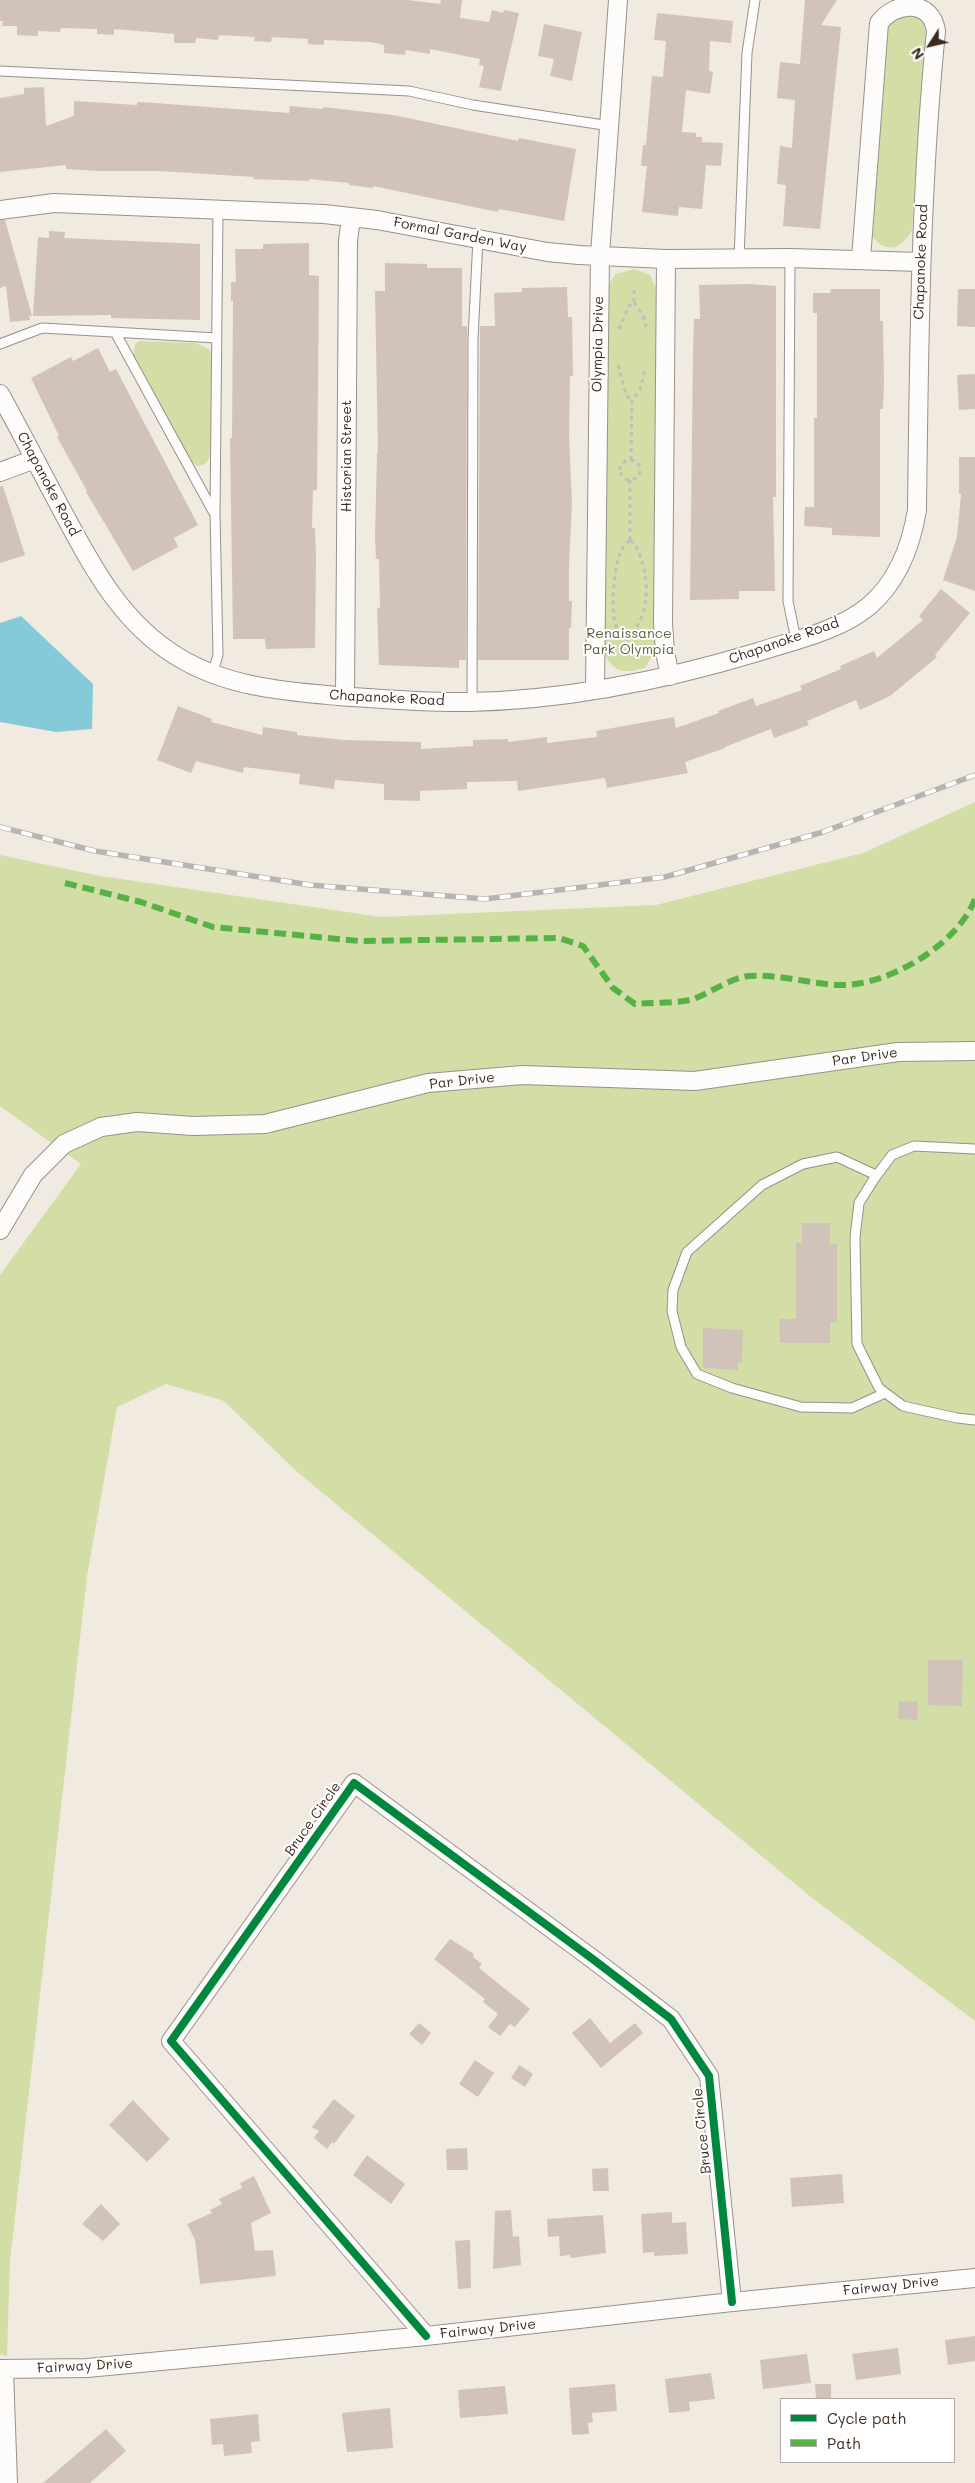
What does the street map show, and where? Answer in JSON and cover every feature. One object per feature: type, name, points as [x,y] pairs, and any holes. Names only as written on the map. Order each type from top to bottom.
[{"type":"street","name":"Olympia Drive","points":[[595,689],[600,255],[618,0]]},
{"type":"street","name":"Chapanoke Road","points":[[0,394],[93,568],[115,602],[158,644],[180,659],[212,675],[252,686],[424,702],[522,699],[595,689],[670,676],[796,640],[840,624],[869,606],[894,578],[907,551],[916,510],[920,262],[927,132],[936,31],[935,20],[927,8],[911,2],[891,8],[885,12],[879,23],[861,259]]},
{"type":"street","name":"Formal Garden Way","points":[[0,210],[54,204],[351,217],[478,238],[547,252],[666,260],[790,258],[920,262]]},
{"type":"street","name":"Historian Street","points":[[345,696],[348,242],[351,217]]},
{"type":"street","points":[[666,260],[664,623],[670,676]]},
{"type":"street","points":[[0,472],[34,459]]},
{"type":"street","name":"Par Drive","points":[[0,1230],[33,1175],[64,1144],[101,1127],[137,1122],[193,1126],[265,1124],[428,1083],[513,1076],[695,1081],[898,1052],[975,1051]]},
{"type":"street","name":"Bruce Circle","points":[[426,2336],[171,2041],[354,1783],[671,2019],[709,2076],[732,2302]]},
{"type":"street","name":"Fairway Drive","points":[[2,2369],[88,2368],[426,2336],[732,2302],[975,2278]]},
{"type":"street","points":[[2,2369],[8,2483]]},
{"type":"lane","points":[[739,259],[748,53],[755,0]]},
{"type":"lane","points":[[0,72],[409,91],[473,104],[610,126]]},
{"type":"lane","points":[[212,675],[218,655],[215,513],[218,210]]},
{"type":"lane","points":[[472,702],[473,339],[478,238]]},
{"type":"lane","points":[[790,258],[788,601],[796,640]]},
{"type":"lane","points":[[0,344],[42,328],[217,338]]},
{"type":"lane","points":[[115,332],[215,513]]},
{"type":"lane","points":[[975,1150],[914,1146],[892,1155],[876,1175],[859,1203],[856,1229],[858,1344],[868,1370],[879,1388],[903,1406],[975,1420]]},
{"type":"lane","points":[[876,1175],[837,1157],[803,1164],[762,1185],[687,1252],[673,1290],[672,1311],[681,1347],[697,1374],[732,1388],[801,1407],[852,1408],[885,1393]]},
{"type":"path","points":[[634,289],[634,302],[643,315],[647,335]]},
{"type":"path","points":[[618,333],[625,313],[634,302]]},
{"type":"path","points":[[631,460],[632,401],[640,390],[646,361]]},
{"type":"path","points":[[618,362],[626,395],[632,401]]},
{"type":"path","points":[[631,460],[639,465],[641,471],[636,479],[630,480],[624,478],[620,472],[622,465],[631,460]]},
{"type":"path","points":[[630,480],[630,541]]},
{"type":"path","points":[[628,651],[627,637],[618,630],[615,622],[614,599],[618,558],[623,546],[630,541]]},
{"type":"path","points":[[627,637],[635,632],[642,618],[646,600],[642,558],[634,543],[630,541]]},
{"type":"green space","points":[[906,10],[924,20],[926,29],[912,230],[903,242],[892,248],[880,244],[870,232],[885,26]]},
{"type":"green space","name":"Renaissance Park Olympia","points":[[634,269],[650,275],[658,292],[655,652],[645,668],[624,671],[619,670],[611,663],[603,650],[607,286],[616,274]]},
{"type":"green space","points":[[139,341],[196,343],[209,349],[211,354],[211,454],[205,464],[197,466],[188,459],[133,356],[135,344]]},
{"type":"green space","points":[[975,802],[975,2021],[811,1897],[295,1470],[224,1401],[166,1384],[117,1407],[87,1576],[10,2261],[7,2356],[0,2354],[0,1275],[81,1164],[0,1106],[0,855],[100,876],[381,917],[656,905],[863,853]]},
{"type":"water","points":[[21,616],[93,684],[92,729],[56,732],[0,722],[0,623]]},
{"type":"building","points":[[0,0],[408,0],[440,4],[441,0],[462,0],[460,18],[489,22],[492,10],[503,13],[504,10],[519,13],[501,91],[479,87],[484,66],[479,65],[480,59],[430,49],[430,54],[406,50],[405,55],[384,53],[384,45],[370,42],[324,40],[324,45],[308,44],[308,39],[272,37],[271,42],[254,41],[255,37],[219,35],[218,40],[196,38],[195,43],[174,43],[174,34],[114,29],[114,35],[97,34],[97,29],[61,28],[60,32],[38,31],[38,36],[17,35],[17,26],[2,26],[3,21],[0,21]]},
{"type":"building","points":[[805,0],[837,0],[821,25],[841,27],[820,229],[783,226],[786,185],[777,184],[780,146],[792,148],[795,100],[777,98],[780,62],[800,64]]},
{"type":"building","points":[[657,13],[733,21],[731,43],[710,41],[709,71],[713,72],[710,94],[686,90],[682,132],[696,133],[696,137],[702,137],[702,142],[723,143],[721,166],[706,165],[702,209],[679,207],[678,216],[642,212],[647,166],[641,166],[643,145],[646,145],[652,76],[663,77],[666,41],[654,40]]},
{"type":"building","points":[[544,24],[582,32],[572,81],[550,76],[554,59],[538,56]]},
{"type":"building","points":[[44,87],[46,126],[74,116],[74,101],[137,105],[137,102],[155,103],[289,113],[290,106],[323,109],[323,107],[393,115],[518,141],[519,138],[576,149],[564,221],[499,209],[498,212],[373,186],[373,188],[349,185],[349,183],[309,179],[309,181],[253,179],[254,177],[160,171],[97,171],[66,169],[66,165],[0,172],[0,98],[24,94],[24,88]]},
{"type":"building","points":[[0,220],[5,220],[32,316],[29,316],[30,320],[10,322],[6,286],[0,288]]},
{"type":"building","points":[[49,231],[65,232],[64,238],[200,244],[200,320],[111,318],[111,315],[33,316],[38,237],[49,238]]},
{"type":"building","points":[[309,243],[309,275],[319,276],[317,490],[313,490],[312,528],[315,528],[316,558],[315,648],[266,649],[265,639],[233,639],[230,438],[232,438],[233,301],[231,301],[231,282],[236,282],[235,249],[263,249],[263,244]]},
{"type":"building","points":[[385,263],[427,264],[427,268],[462,268],[462,326],[467,326],[466,660],[459,660],[459,668],[379,665],[377,608],[380,608],[379,559],[376,559],[375,538],[378,453],[375,291],[385,291]]},
{"type":"building","points":[[749,284],[776,286],[776,497],[773,497],[775,591],[739,591],[739,599],[690,600],[693,352],[694,319],[700,319],[699,285]]},
{"type":"building","points":[[567,287],[568,317],[572,317],[573,376],[570,376],[569,436],[572,503],[569,601],[572,601],[571,628],[569,628],[569,660],[478,660],[480,326],[495,326],[494,293],[522,292],[522,288]]},
{"type":"building","points":[[831,289],[880,289],[880,321],[883,321],[884,384],[883,409],[880,409],[880,537],[832,535],[832,528],[804,526],[805,507],[814,507],[814,418],[817,418],[817,313],[813,313],[813,293],[830,293]]},
{"type":"building","points":[[958,289],[975,289],[975,327],[957,326]]},
{"type":"building","points":[[98,348],[110,372],[116,369],[198,525],[174,538],[178,547],[133,571],[86,492],[57,437],[59,436],[31,378],[71,357],[73,361]]},
{"type":"building","points":[[975,374],[975,409],[959,410],[957,375]]},
{"type":"building","points":[[959,457],[975,457],[975,591],[943,580],[957,537],[961,494],[959,494]]},
{"type":"building","points":[[0,486],[3,486],[25,555],[0,563]]},
{"type":"building","points":[[941,589],[970,613],[935,655],[937,657],[890,696],[860,710],[856,700],[807,721],[809,725],[774,738],[771,729],[685,762],[688,773],[607,788],[605,778],[518,791],[517,781],[467,782],[467,789],[420,791],[420,801],[384,800],[384,784],[335,780],[334,789],[299,784],[300,774],[244,767],[243,773],[196,761],[191,773],[157,760],[178,706],[212,719],[211,722],[262,735],[263,727],[297,732],[297,735],[344,740],[421,742],[421,749],[473,746],[473,740],[508,739],[508,742],[547,737],[547,743],[597,737],[596,731],[674,717],[676,728],[719,713],[718,711],[753,698],[756,706],[802,690],[800,686],[841,669],[840,666],[874,651],[877,658],[923,620],[919,616]]},
{"type":"building","points":[[802,1223],[830,1223],[830,1244],[837,1244],[837,1322],[830,1322],[830,1343],[780,1343],[779,1319],[796,1319],[796,1243],[802,1243]]},
{"type":"building","points":[[703,1328],[743,1330],[742,1363],[738,1363],[738,1370],[703,1368]]},
{"type":"building","points":[[928,1660],[963,1660],[962,1706],[928,1705]]},
{"type":"building","points":[[899,1701],[918,1702],[917,1720],[898,1719]]},
{"type":"building","points":[[450,1939],[474,1954],[473,1957],[482,1964],[479,1968],[530,2009],[515,2027],[510,2024],[500,2036],[488,2027],[498,2014],[483,2002],[485,1999],[434,1959]]},
{"type":"building","points":[[590,2018],[610,2043],[635,2023],[643,2033],[601,2068],[572,2033]]},
{"type":"building","points":[[419,2023],[431,2033],[422,2045],[409,2034]]},
{"type":"building","points":[[475,2060],[494,2073],[478,2097],[459,2084]]},
{"type":"building","points":[[519,2065],[533,2074],[525,2087],[511,2078]]},
{"type":"building","points":[[334,2099],[355,2116],[334,2144],[332,2142],[327,2149],[314,2138],[319,2131],[312,2127]]},
{"type":"building","points":[[133,2100],[170,2139],[147,2162],[109,2125]]},
{"type":"building","points":[[467,2148],[468,2170],[447,2170],[446,2149]]},
{"type":"building","points":[[367,2155],[405,2184],[391,2204],[353,2175]]},
{"type":"building","points":[[608,2168],[609,2191],[593,2191],[592,2169]]},
{"type":"building","points":[[842,2174],[844,2203],[792,2207],[790,2178]]},
{"type":"building","points":[[254,2176],[271,2213],[251,2223],[255,2251],[273,2250],[276,2276],[200,2284],[195,2240],[187,2224],[212,2213],[210,2210],[222,2204],[219,2199],[242,2188],[240,2183]]},
{"type":"building","points":[[101,2204],[120,2224],[103,2241],[82,2224]]},
{"type":"building","points":[[511,2210],[513,2237],[519,2236],[521,2265],[493,2269],[495,2211]]},
{"type":"building","points":[[672,2212],[672,2223],[686,2222],[688,2254],[654,2256],[654,2252],[643,2253],[641,2214]]},
{"type":"building","points":[[603,2215],[606,2253],[571,2258],[570,2255],[560,2256],[559,2236],[548,2237],[547,2219]]},
{"type":"building","points":[[470,2240],[471,2288],[458,2289],[455,2241]]},
{"type":"building","points":[[975,2336],[975,2361],[948,2365],[945,2340]]},
{"type":"building","points":[[898,2348],[901,2374],[856,2380],[852,2354]]},
{"type":"building","points":[[807,2354],[811,2383],[763,2389],[760,2360]]},
{"type":"building","points":[[711,2373],[715,2399],[689,2402],[690,2411],[669,2413],[665,2379]]},
{"type":"building","points":[[615,2384],[617,2411],[592,2413],[593,2422],[588,2423],[589,2434],[572,2435],[569,2388]]},
{"type":"building","points":[[815,2384],[831,2384],[831,2398],[816,2398]]},
{"type":"building","points":[[505,2386],[508,2414],[460,2418],[458,2390]]},
{"type":"building","points":[[390,2408],[393,2448],[347,2452],[342,2413]]},
{"type":"building","points":[[258,2414],[260,2441],[251,2442],[252,2453],[224,2456],[223,2444],[212,2445],[210,2419]]},
{"type":"building","points":[[106,2429],[126,2451],[90,2483],[43,2483]]},
{"type":"railway","points":[[0,827],[95,851],[310,885],[485,899],[665,877],[823,832],[975,775]]},
{"type":"marked path","points":[[65,883],[141,902],[213,927],[359,941],[559,938],[583,946],[613,988],[635,1004],[690,1000],[729,982],[749,976],[772,976],[840,985],[879,978],[900,970],[938,946],[954,932],[966,916],[975,899]]},
{"type":"cycle path","points":[[426,2336],[171,2041],[354,1783],[671,2019],[709,2076],[732,2302]]}]
